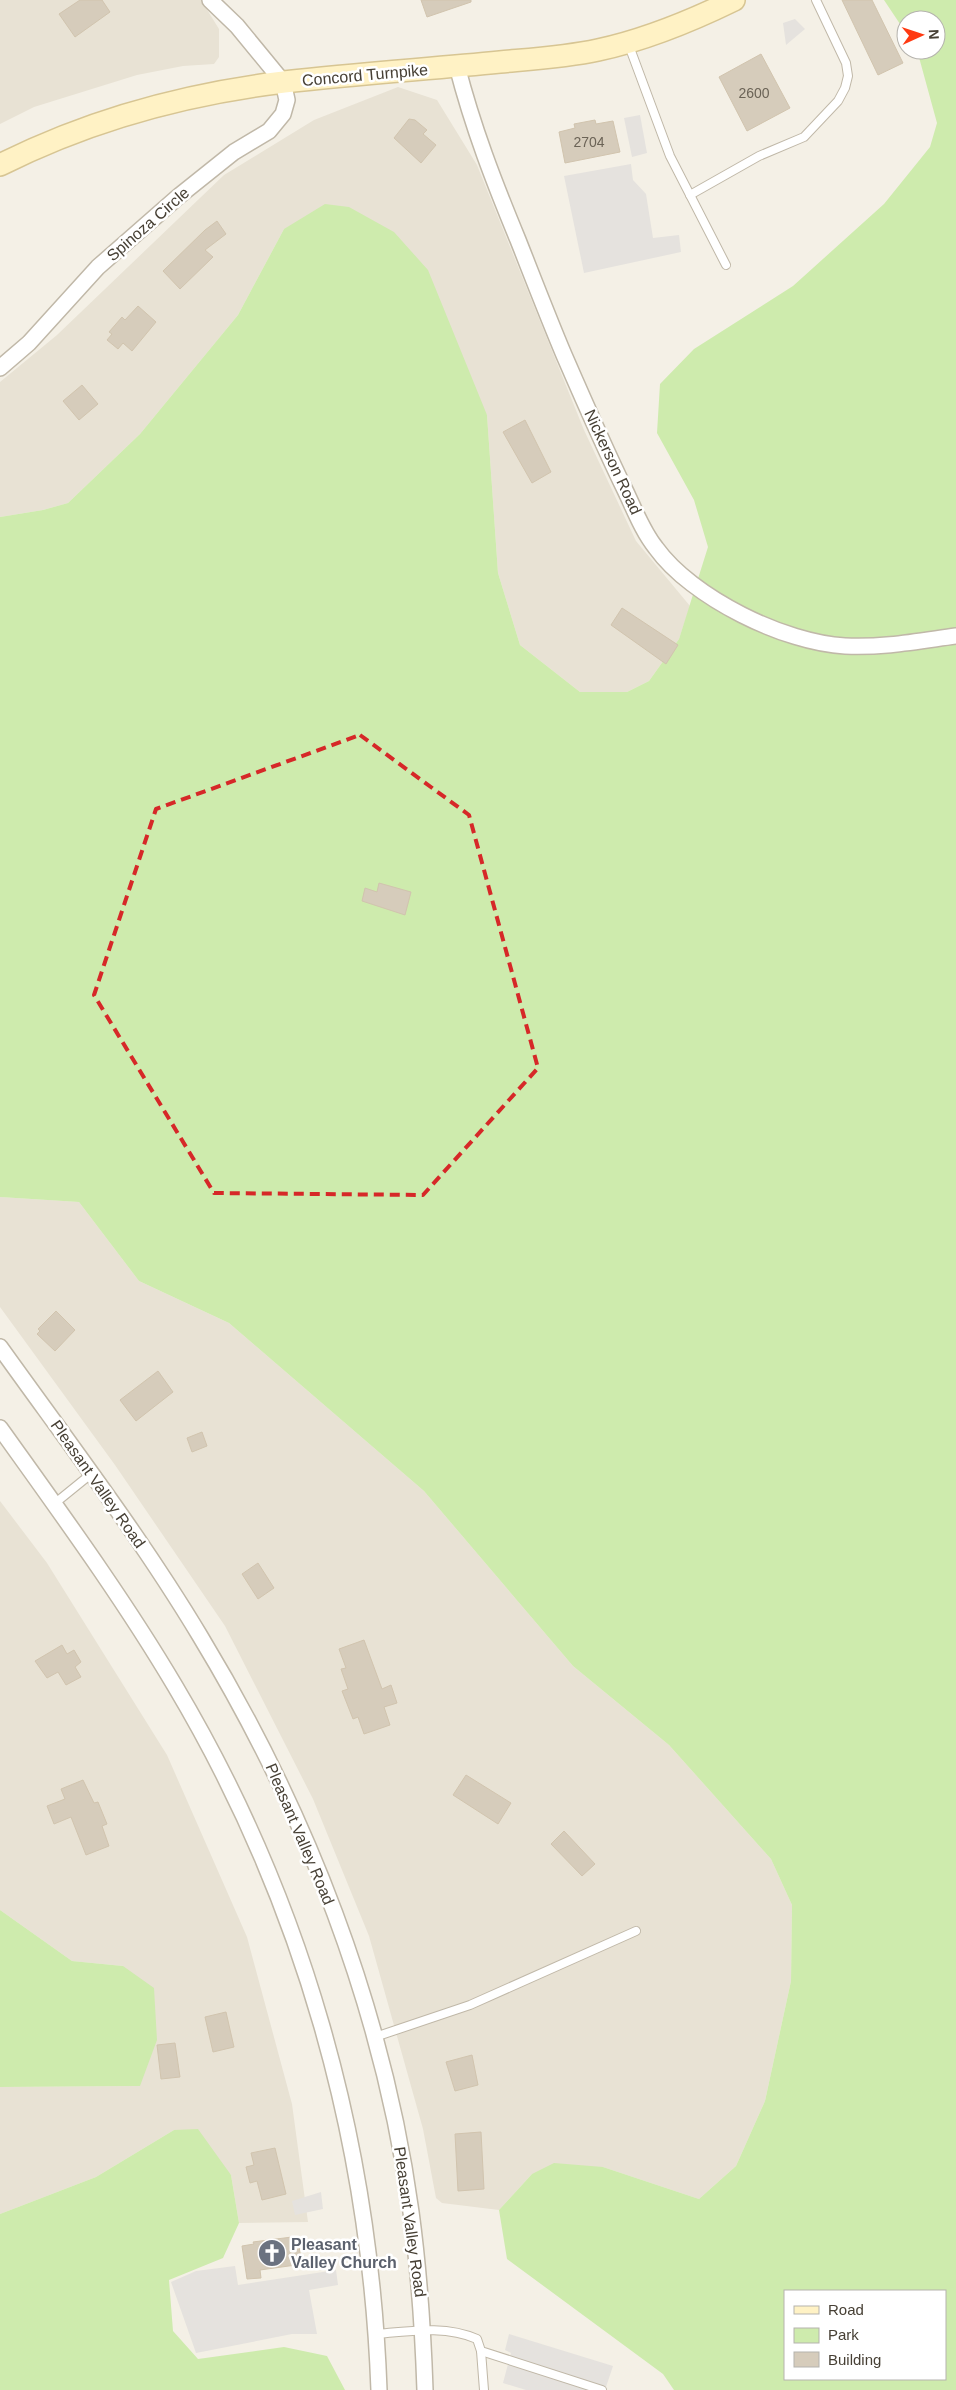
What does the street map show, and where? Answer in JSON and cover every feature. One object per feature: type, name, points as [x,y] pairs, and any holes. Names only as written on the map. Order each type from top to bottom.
[{"type":"street","points":[[210,0],[237,26],[283,82]]},
{"type":"street","name":"Concord Turnpike","points":[[0,165],[77,131],[140,109],[204,95],[283,82],[573,55],[628,42],[697,18],[734,0]]},
{"type":"street","name":"Nickerson Road","points":[[457,66],[470,119],[556,335],[613,466],[642,525],[665,560],[685,578],[732,611],[785,632],[821,642],[864,646],[956,636]]},
{"type":"street","name":"Spinoza Circle","points":[[0,368],[29,343],[98,267],[227,158],[276,124],[283,114],[287,100],[283,82]]},
{"type":"street","name":"Pleasant Valley Road","points":[[0,1347],[151,1559],[200,1636],[249,1722],[286,1796],[323,1882],[355,1970],[375,2037],[395,2123],[411,2210],[423,2330],[425,2390]]},
{"type":"street","points":[[0,1428],[54,1504],[175,1686],[235,1798],[277,1890],[308,1976],[354,2158],[371,2262],[379,2390]]},
{"type":"lane","points":[[690,195],[759,156],[804,136],[838,102],[848,76],[846,63],[816,0]]},
{"type":"lane","points":[[628,42],[670,156],[726,265]]},
{"type":"lane","points":[[54,1504],[91,1474]]},
{"type":"lane","points":[[375,2037],[470,2006],[636,1931]]},
{"type":"lane","points":[[377,2334],[423,2330],[462,2332],[477,2339],[482,2352],[484,2390]]},
{"type":"lane","points":[[482,2352],[602,2390]]},
{"type":"highlighted area","points":[[360,735],[469,815],[538,1068],[423,1195],[214,1193],[94,995],[156,809]]},
{"type":"shaded area","points":[[0,0],[201,0],[219,29],[219,57],[214,64],[183,66],[137,75],[34,107],[0,124]]},
{"type":"shaded area","points":[[795,19],[805,29],[786,45],[783,23]]},
{"type":"shaded area","points":[[398,87],[437,100],[477,165],[584,430],[636,541],[690,606],[679,639],[649,681],[627,692],[580,692],[520,645],[498,573],[487,415],[284,229],[238,315],[140,434],[68,503],[43,510],[0,517],[0,382],[57,335],[224,175],[314,120]]},
{"type":"shaded area","points":[[640,115],[647,153],[632,157],[624,118]]},
{"type":"shaded area","points":[[631,164],[633,180],[646,194],[653,238],[679,235],[681,252],[584,273],[564,176]]},
{"type":"shaded area","points":[[0,1197],[79,1202],[139,1281],[229,1323],[424,1491],[573,1666],[669,1745],[771,1859],[792,1905],[791,1981],[765,2101],[736,2166],[699,2199],[603,2167],[532,2174],[499,2210],[442,2203],[436,2198],[423,2129],[369,1936],[313,1799],[225,1626],[115,1465],[0,1307]]},
{"type":"shaded area","points":[[0,1501],[47,1563],[167,1755],[247,1937],[292,2104],[308,2222],[239,2223],[231,2175],[174,2130],[96,2177],[0,2214],[0,2087],[140,2086],[123,1966],[72,1961],[0,1910]]},
{"type":"shaded area","points":[[321,2192],[323,2209],[295,2215],[292,2201]]},
{"type":"shaded area","points":[[235,2266],[238,2285],[336,2270],[338,2285],[309,2290],[317,2334],[292,2334],[196,2353],[171,2282],[196,2271]]},
{"type":"shaded area","points":[[509,2334],[613,2366],[605,2390],[526,2390],[503,2383],[511,2353],[505,2350]]},
{"type":"green space","points":[[884,0],[956,0],[956,2390],[674,2390],[663,2374],[507,2259],[499,2210],[532,2174],[554,2163],[603,2167],[699,2199],[736,2166],[765,2101],[791,1981],[792,1905],[771,1859],[669,1745],[573,1666],[424,1491],[229,1323],[139,1281],[79,1202],[0,1197],[0,517],[43,510],[68,503],[140,434],[238,315],[284,229],[325,204],[349,207],[394,232],[428,270],[487,415],[498,573],[520,645],[580,692],[627,692],[649,681],[679,639],[708,547],[694,500],[657,433],[660,384],[694,349],[793,286],[884,204],[930,147],[937,123],[920,60],[946,60],[946,10],[896,10],[896,18]]},
{"type":"green space","points":[[0,1910],[72,1961],[123,1966],[154,1988],[157,2040],[140,2086],[0,2087]]},
{"type":"green space","points":[[198,2129],[231,2175],[239,2223],[223,2258],[169,2280],[173,2331],[198,2359],[284,2347],[327,2356],[345,2390],[0,2390],[0,2214],[96,2177],[174,2130]]},
{"type":"building","points":[[80,0],[102,0],[110,12],[75,37],[59,14]]},
{"type":"building","points":[[421,0],[471,0],[471,2],[427,17]]},
{"type":"building","points":[[842,0],[872,0],[896,49],[896,60],[902,60],[903,63],[878,75]]},
{"type":"building","points":[[761,54],[790,108],[747,131],[719,77]]},
{"type":"building","points":[[409,119],[415,120],[427,130],[423,134],[436,145],[421,163],[394,138]]},
{"type":"building","points":[[595,120],[596,124],[613,121],[620,152],[565,163],[559,132],[575,128],[574,124]]},
{"type":"building","points":[[217,221],[226,234],[205,250],[213,257],[180,289],[163,271],[205,230]]},
{"type":"building","points":[[138,306],[156,322],[132,351],[123,343],[118,349],[107,340],[112,334],[109,332],[122,317],[125,320]]},
{"type":"building","points":[[82,385],[98,404],[79,420],[63,401]]},
{"type":"building","points":[[525,420],[551,472],[532,483],[503,432]]},
{"type":"building","points":[[622,608],[678,645],[666,664],[611,625]]},
{"type":"building","points":[[379,883],[411,892],[405,915],[362,901],[365,888],[377,892]]},
{"type":"building","points":[[56,1311],[75,1330],[55,1351],[37,1334],[40,1331],[38,1329]]},
{"type":"building","points":[[158,1371],[173,1392],[136,1421],[120,1400]]},
{"type":"building","points":[[202,1432],[207,1446],[192,1452],[187,1438]]},
{"type":"building","points":[[258,1563],[274,1588],[258,1599],[242,1574]]},
{"type":"building","points":[[364,1640],[382,1689],[391,1685],[397,1703],[384,1707],[390,1725],[364,1734],[358,1717],[353,1719],[342,1691],[348,1689],[341,1669],[346,1668],[339,1649]]},
{"type":"building","points":[[62,1645],[67,1654],[74,1650],[81,1662],[75,1667],[81,1677],[66,1685],[58,1672],[47,1678],[35,1661]]},
{"type":"building","points":[[466,1775],[511,1803],[498,1824],[453,1795]]},
{"type":"building","points":[[83,1780],[94,1803],[98,1802],[107,1824],[102,1826],[109,1846],[86,1855],[71,1817],[54,1824],[47,1806],[65,1799],[61,1789]]},
{"type":"building","points":[[564,1831],[595,1864],[582,1876],[551,1844]]},
{"type":"building","points":[[226,2012],[234,2047],[213,2052],[205,2017]]},
{"type":"building","points":[[175,2043],[180,2077],[161,2079],[157,2045]]},
{"type":"building","points":[[472,2055],[478,2085],[455,2091],[446,2062]]},
{"type":"building","points":[[481,2132],[484,2189],[458,2191],[455,2134]]},
{"type":"building","points":[[275,2148],[286,2194],[262,2200],[257,2181],[250,2183],[246,2167],[254,2165],[251,2153]]},
{"type":"building","name":"Pleasant Valley Church","points":[[292,2237],[292,2240],[298,2239],[301,2260],[295,2260],[296,2265],[260,2270],[261,2278],[247,2279],[242,2246],[254,2244],[253,2242]]},
{"type":"place","name":"Pleasant Valley Church","points":[[272,2253]]}]
